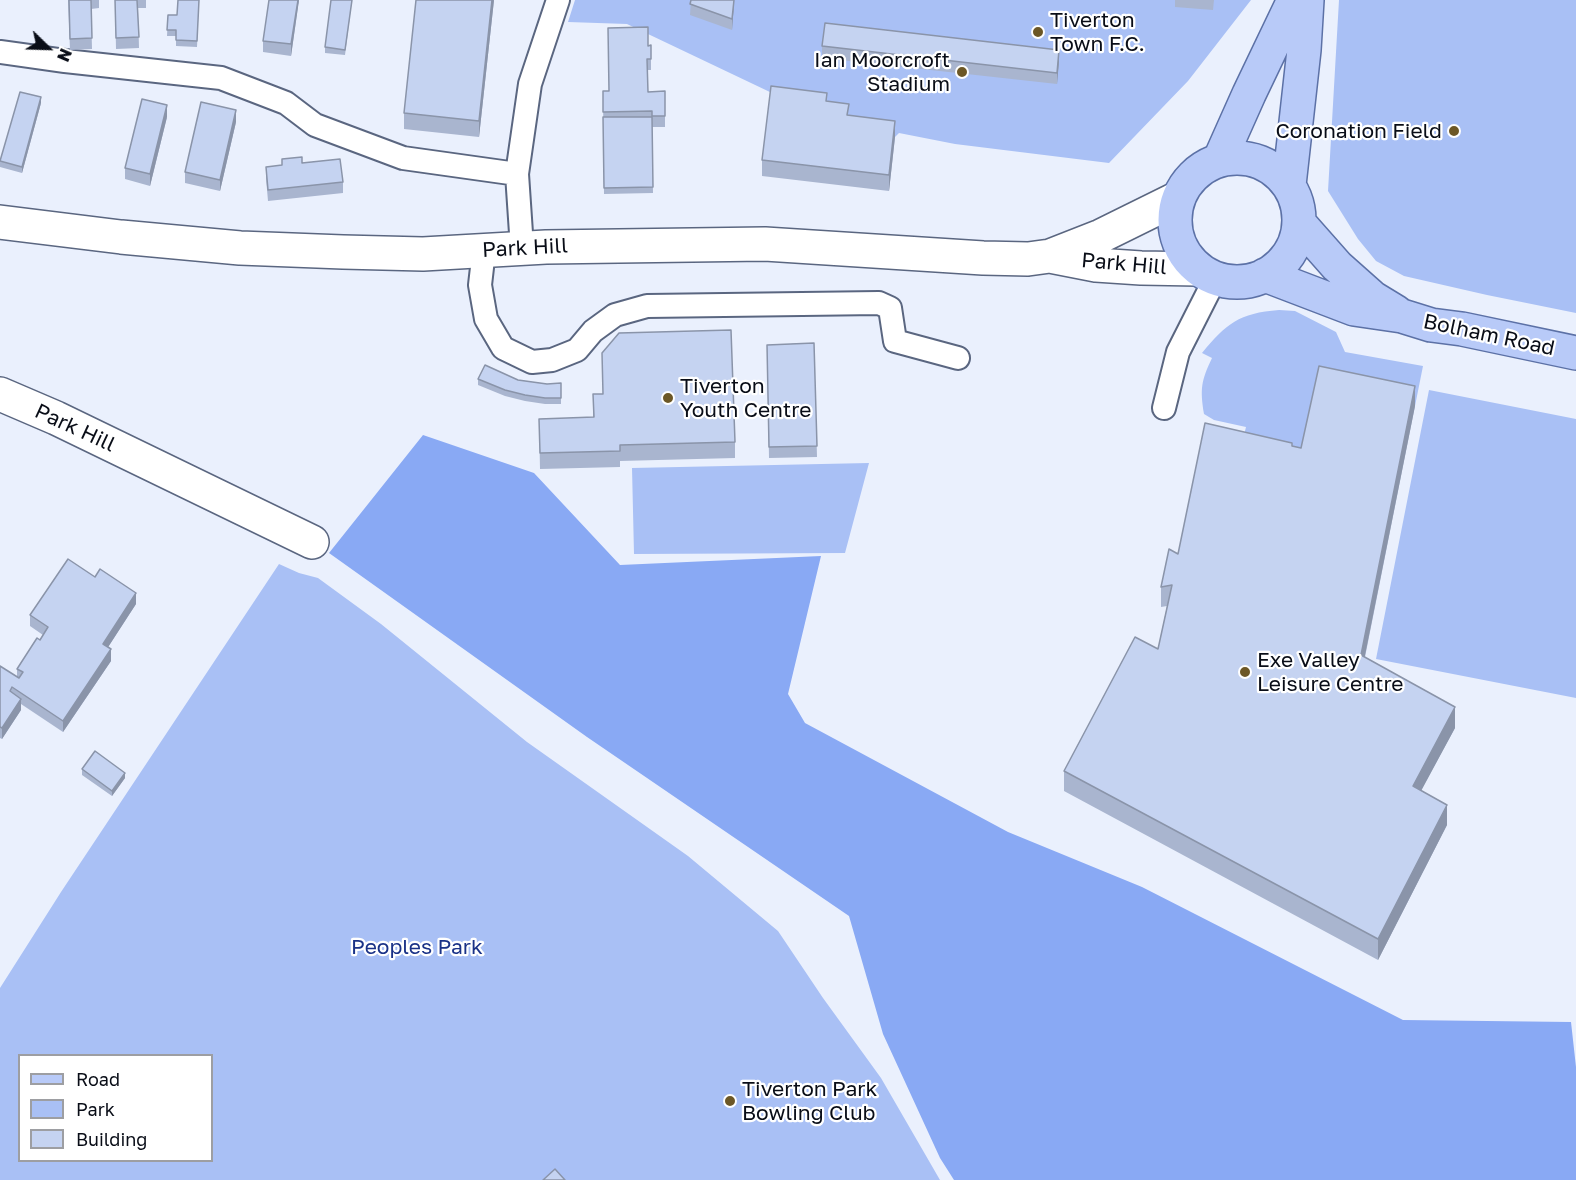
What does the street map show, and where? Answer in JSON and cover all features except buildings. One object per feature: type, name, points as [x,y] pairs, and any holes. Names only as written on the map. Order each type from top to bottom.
[{"type":"main road","points":[[1220,159],[1294,0]]},
{"type":"main road","points":[[1289,185],[1304,50],[1307,0]]},
{"type":"main road","points":[[1240,157],[1259,161],[1276,171],[1289,185],[1297,203],[1299,222],[1295,242],[1286,259],[1271,272],[1253,280],[1234,282],[1206,274],[1184,254],[1176,236],[1174,217],[1178,198],[1188,181],[1202,167],[1220,159],[1240,157]]},
{"type":"main road","name":"Bolham Road","points":[[1299,222],[1337,266],[1373,298],[1402,316]]},
{"type":"main road","name":"Bolham Road","points":[[1265,275],[1354,309],[1402,316],[1431,325],[1462,329],[1576,353]]},
{"type":"street","name":"Park Hill","points":[[0,222],[121,237],[240,248],[423,254],[644,244],[765,244],[1028,259],[1050,256],[1101,236],[1178,198]]},
{"type":"street","name":"Park Hill","points":[[1050,256],[1096,265],[1206,274]]},
{"type":"street","name":"Park Hill","points":[[0,394],[56,418],[312,542]]},
{"type":"lane","points":[[522,248],[517,174],[530,84],[558,0]]},
{"type":"lane","points":[[0,52],[221,78],[286,103],[315,125],[403,158],[517,174]]},
{"type":"lane","points":[[484,250],[480,285],[486,320],[503,348],[532,363],[552,360],[577,350],[593,332],[615,315],[647,306],[716,304],[879,303],[890,308],[895,341],[958,358]]},
{"type":"lane","points":[[1164,408],[1178,352],[1206,274]]},
{"type":"green space","name":"Ian Moorcroft Stadium","points":[[575,0],[1251,0],[1188,81],[1109,163],[955,144],[899,133],[895,137],[772,93],[627,24],[568,22]]},
{"type":"green space","name":"Coronation Field","points":[[1339,0],[1576,0],[1576,313],[1404,276],[1376,261],[1358,239],[1328,191]]},
{"type":"green space","points":[[1279,310],[1295,311],[1336,332],[1345,352],[1423,366],[1415,406],[1319,386],[1304,451],[1243,439],[1246,427],[1214,420],[1204,414],[1202,385],[1212,358],[1202,353],[1226,327],[1243,317]]},
{"type":"green space","points":[[1429,390],[1576,419],[1576,698],[1376,659]]},
{"type":"green space","points":[[869,463],[845,553],[634,554],[632,468]]},
{"type":"green space","name":"Peoples Park","points":[[279,564],[318,578],[381,624],[527,742],[688,856],[778,931],[881,1078],[940,1180],[0,1180],[0,988],[61,892]]},
{"type":"shaded area","points":[[423,435],[534,473],[620,565],[821,556],[788,694],[805,723],[1008,832],[1142,887],[1403,1020],[1571,1022],[1576,1067],[1576,1180],[954,1180],[940,1158],[883,1034],[849,916],[587,737],[329,553]]},
{"type":"place","name":"Tiverton Town F.C.","points":[[1038,32]]},
{"type":"place","name":"Ian Moorcroft Stadium","points":[[962,72]]},
{"type":"place","name":"Coronation Field","points":[[1454,131]]},
{"type":"place","name":"Tiverton Youth Centre","points":[[668,398]]},
{"type":"place","name":"Exe Valley Leisure Centre","points":[[1245,672]]},
{"type":"place","name":"Tiverton Park Bowling Club","points":[[730,1101]]}]
